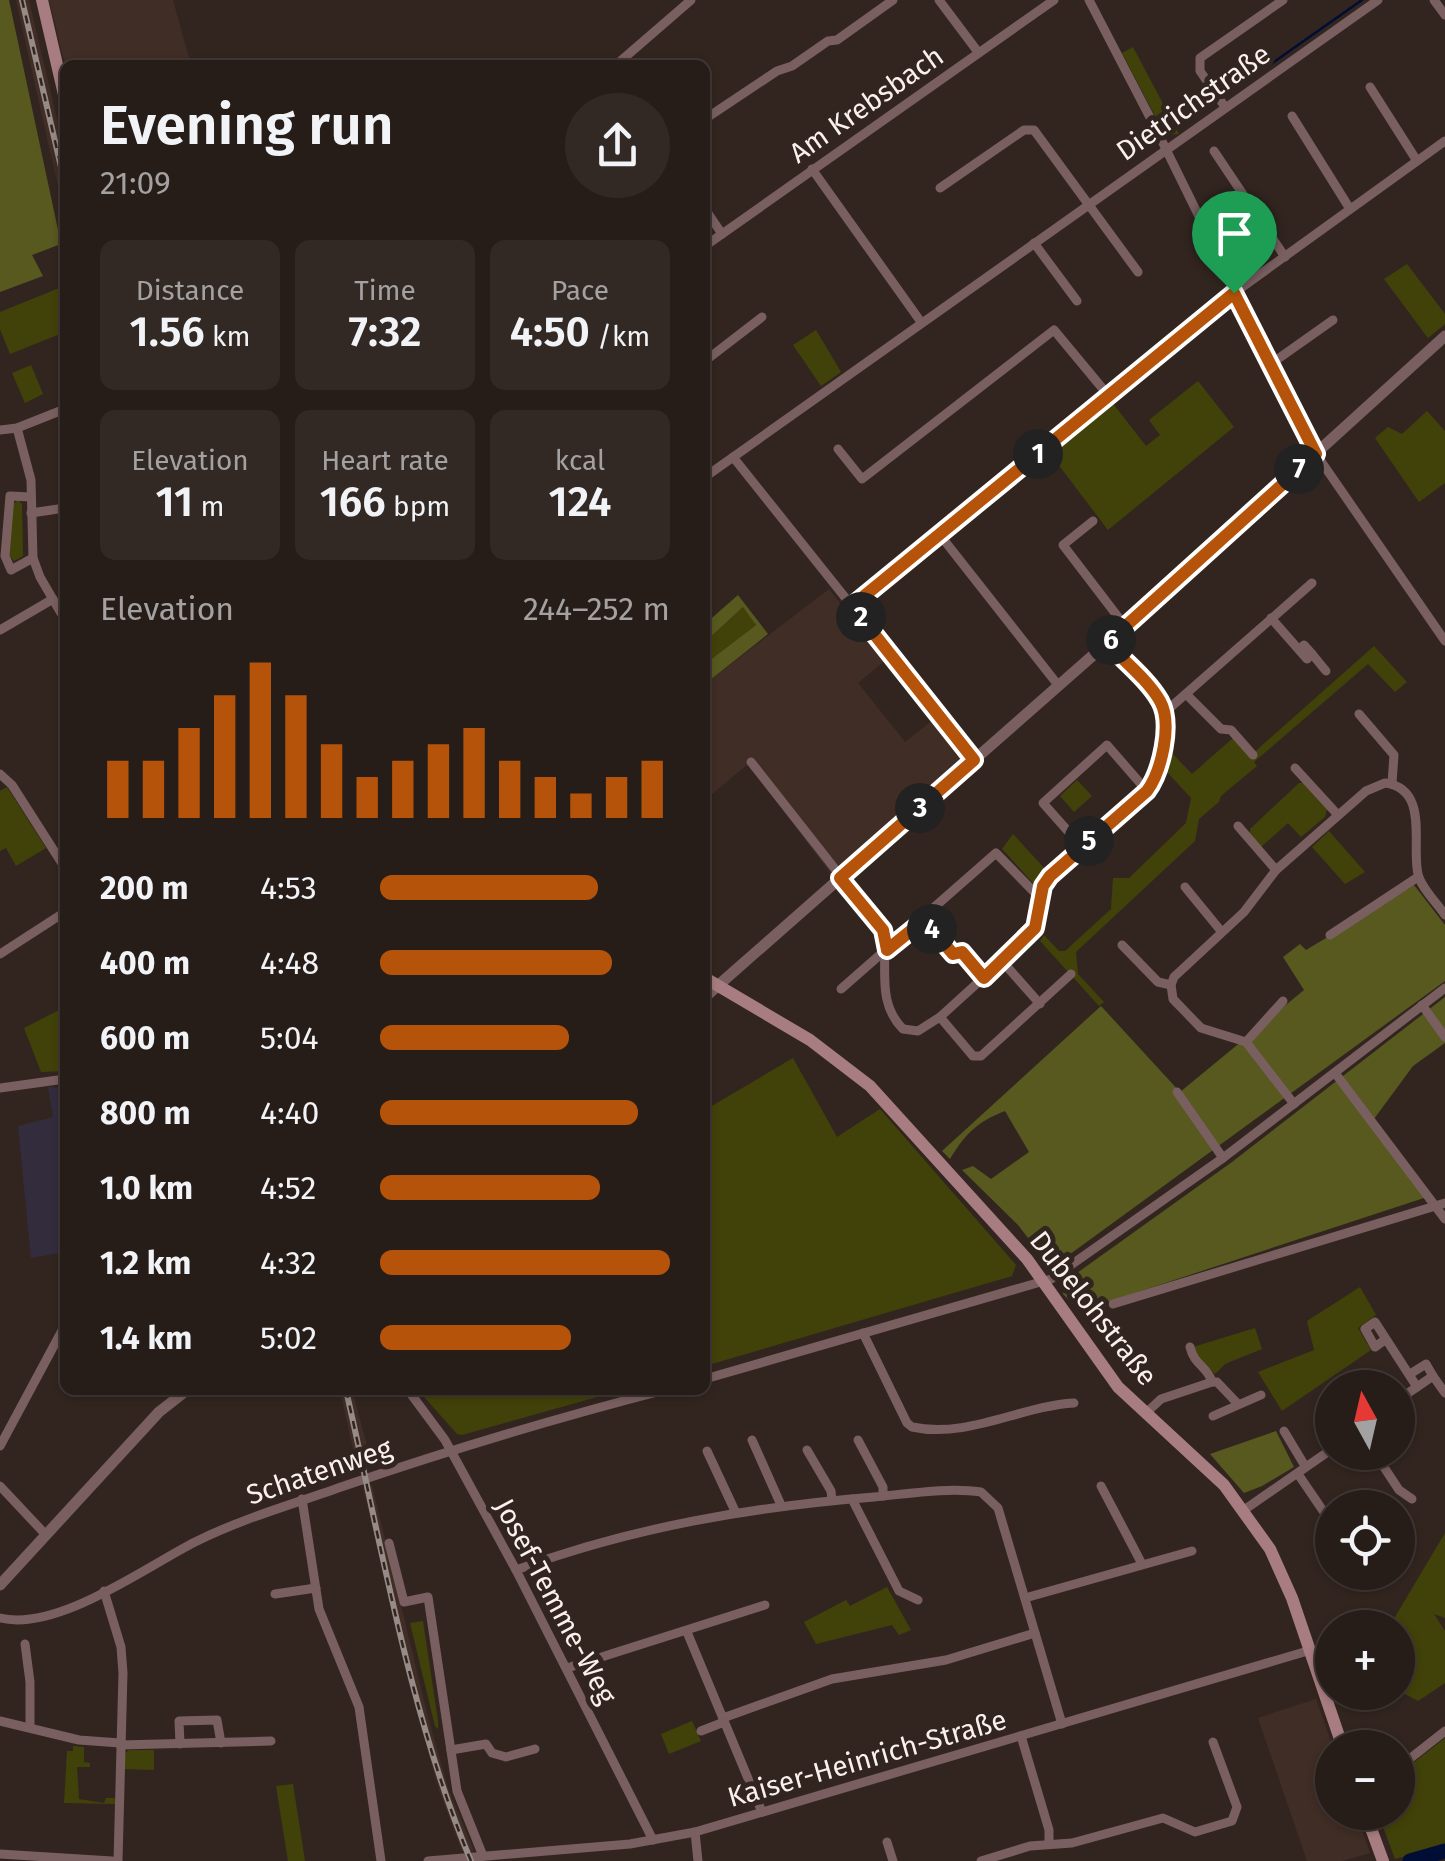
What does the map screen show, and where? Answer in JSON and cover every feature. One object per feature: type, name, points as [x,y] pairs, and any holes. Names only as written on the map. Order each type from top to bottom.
[{"type":"main road","points":[[42,0],[60,77]]},
{"type":"main road","name":"Dubelohstraße","points":[[710,980],[810,1040],[861,1078],[1044,1281],[1098,1363],[1146,1414],[1211,1470],[1270,1549],[1337,1730]]},
{"type":"main road","points":[[1372,1830],[1382,1858]]},
{"type":"street","points":[[622,60],[691,0]]},
{"type":"street","points":[[710,117],[777,72],[836,40],[893,0]]},
{"type":"street","points":[[939,0],[978,52]]},
{"type":"street","name":"Am Krebsbach","points":[[710,242],[1054,0]]},
{"type":"street","points":[[1089,0],[1316,454],[1445,641]]},
{"type":"street","points":[[1225,107],[1200,71],[1200,58],[1283,0]]},
{"type":"street","name":"Dietrichstraße","points":[[710,473],[1378,0]]},
{"type":"street","points":[[1434,0],[1445,16]]},
{"type":"street","points":[[1370,87],[1417,161]]},
{"type":"street","points":[[1292,116],[1350,209]]},
{"type":"street","points":[[940,188],[1024,130],[1034,130],[1138,272]]},
{"type":"street","points":[[852,606],[1234,293],[1445,140]]},
{"type":"street","points":[[1214,150],[1285,257]]},
{"type":"street","points":[[812,169],[921,322]]},
{"type":"street","points":[[710,216],[722,234]]},
{"type":"street","points":[[1034,243],[1078,300]]},
{"type":"street","points":[[710,357],[762,318]]},
{"type":"street","points":[[1272,364],[1333,320]]},
{"type":"street","points":[[838,448],[865,483],[1054,330],[1108,394]]},
{"type":"street","points":[[710,992],[1107,643],[1445,336]]},
{"type":"street","points":[[0,430],[17,428],[60,411]]},
{"type":"street","points":[[17,428],[29,464],[33,558],[60,612]]},
{"type":"street","points":[[733,457],[974,760]]},
{"type":"street","points":[[31,496],[10,496],[5,556],[11,570],[33,558]]},
{"type":"street","points":[[31,513],[60,509]]},
{"type":"street","points":[[1052,553],[1094,521]]},
{"type":"street","points":[[940,535],[1058,685]]},
{"type":"street","points":[[1063,544],[1125,626]]},
{"type":"street","points":[[1164,713],[1312,584]]},
{"type":"street","points":[[0,630],[53,600]]},
{"type":"street","points":[[1271,618],[1299,650],[1304,645],[1326,671]]},
{"type":"street","points":[[751,762],[883,930],[887,950],[884,992],[895,1021],[903,1029],[918,1031],[940,1017],[1035,928],[1043,886],[1050,876],[1147,791],[1160,770],[1164,713],[1160,700],[1107,643]]},
{"type":"street","points":[[1186,694],[1221,729],[1231,730],[1253,755]]},
{"type":"street","points":[[1358,714],[1394,756],[1392,783]]},
{"type":"street","points":[[1082,847],[1043,803],[1107,745],[1147,791]]},
{"type":"street","points":[[1296,768],[1338,814]]},
{"type":"street","points":[[0,774],[12,785],[60,860]]},
{"type":"street","points":[[1294,1104],[1246,1042],[1201,1028],[1173,1000],[1170,985],[1174,977],[1244,912],[1276,870],[1376,785],[1392,783],[1407,796],[1417,818],[1418,877],[1445,915]]},
{"type":"street","points":[[1238,826],[1276,870]]},
{"type":"street","points":[[841,989],[996,853],[1040,898]]},
{"type":"street","points":[[1330,935],[1418,877]]},
{"type":"street","points":[[1184,887],[1221,931]]},
{"type":"street","points":[[0,954],[60,915]]},
{"type":"street","points":[[924,920],[953,954],[962,952],[984,978]]},
{"type":"street","points":[[1122,945],[1158,982],[1170,985]]},
{"type":"street","points":[[1002,961],[1040,1004]]},
{"type":"street","points":[[940,1017],[973,1056],[981,1056],[1071,974]]},
{"type":"street","points":[[710,1378],[1055,1277],[1223,1158],[1445,988]]},
{"type":"street","points":[[1246,1042],[1283,1002]]},
{"type":"street","points":[[1422,1005],[1445,1037]]},
{"type":"street","points":[[1335,1073],[1441,1205],[1445,1219]]},
{"type":"street","points":[[0,1088],[60,1080]]},
{"type":"street","points":[[1176,1092],[1223,1158]]},
{"type":"street","points":[[1113,1304],[1441,1205]]},
{"type":"street","points":[[863,1333],[906,1424],[912,1426],[978,1425],[1059,1402],[1074,1403]]},
{"type":"street","points":[[0,1446],[60,1334]]},
{"type":"street","points":[[1386,1339],[1407,1370]]},
{"type":"street","points":[[1190,1347],[1193,1360],[1212,1382]]},
{"type":"street","points":[[1415,1371],[1426,1364],[1445,1393]]},
{"type":"street","points":[[1415,1383],[1417,1386],[1433,1376]]},
{"type":"street","points":[[1146,1414],[1161,1398],[1212,1382],[1217,1382],[1238,1403]]},
{"type":"street","points":[[0,1585],[159,1412],[181,1395]]},
{"type":"street","name":"Josef-Temme-Weg","points":[[412,1395],[445,1440],[516,1570],[653,1840]]},
{"type":"street","name":"Schatenweg","points":[[0,1618],[19,1622],[48,1614],[104,1591],[223,1529],[302,1499],[449,1450],[646,1395]]},
{"type":"street","points":[[1213,1416],[1262,1395]]},
{"type":"street","points":[[1284,1431],[1315,1494]]},
{"type":"street","points":[[752,1440],[781,1505]]},
{"type":"street","points":[[858,1440],[884,1496]]},
{"type":"street","points":[[808,1450],[832,1500]]},
{"type":"street","points":[[706,1451],[735,1511]]},
{"type":"street","points":[[1244,1510],[1315,1460]]},
{"type":"street","points":[[0,1486],[46,1535]]},
{"type":"street","points":[[1101,1486],[1142,1564]]},
{"type":"street","points":[[516,1570],[574,1549],[735,1511],[971,1491],[990,1498],[998,1508],[1062,1724]]},
{"type":"street","points":[[302,1499],[324,1625],[359,1708],[382,1861]]},
{"type":"street","points":[[852,1499],[899,1591],[918,1600]]},
{"type":"street","points":[[389,1543],[404,1602],[428,1597],[456,1791],[483,1856]]},
{"type":"street","points":[[1025,1598],[1192,1551]]},
{"type":"street","points":[[275,1594],[316,1588]]},
{"type":"street","points":[[0,1854],[115,1861],[121,1647],[104,1591]]},
{"type":"street","points":[[567,1668],[765,1605]]},
{"type":"street","points":[[687,1632],[762,1812]]},
{"type":"street","points":[[701,1731],[822,1682],[855,1673],[946,1660],[1035,1633]]},
{"type":"street","points":[[25,1644],[30,1727]]},
{"type":"street","name":"Kaiser-Heinrich-Straße","points":[[428,1861],[653,1840],[695,1832],[1310,1650]]},
{"type":"street","points":[[180,1744],[179,1722],[217,1720],[221,1742]]},
{"type":"street","points":[[0,1721],[79,1740],[120,1744],[271,1741]]},
{"type":"street","points":[[1415,1755],[1445,1731]]},
{"type":"street","points":[[1021,1736],[1049,1830],[1049,1843]]},
{"type":"street","points":[[981,1861],[1049,1843],[1072,1843],[1163,1818],[1195,1832],[1232,1821],[1237,1808],[1213,1742]]},
{"type":"street","points":[[450,1750],[480,1743],[506,1757],[535,1749]]},
{"type":"street","points":[[695,1832],[698,1861]]},
{"type":"street","points":[[887,1842],[893,1861]]},
{"type":"shaded area","points":[[0,0],[9,0],[60,244],[32,255],[43,276],[0,292]]},
{"type":"shaded area","points":[[16,0],[29,0],[60,132],[60,196]]},
{"type":"shaded area","points":[[49,0],[173,0],[190,60],[64,60]]},
{"type":"shaded area","points":[[1133,47],[1179,134],[1165,135],[1122,53]]},
{"type":"shaded area","points":[[1407,264],[1445,314],[1445,324],[1428,338],[1384,279]]},
{"type":"shaded area","points":[[60,288],[60,334],[10,354],[0,329],[0,312]]},
{"type":"shaded area","points":[[816,330],[841,372],[821,386],[793,345]]},
{"type":"shaded area","points":[[31,365],[43,394],[25,403],[12,373]]},
{"type":"shaded area","points":[[1198,381],[1234,427],[1108,530],[1048,451],[1111,401],[1146,446],[1160,435],[1149,420]]},
{"type":"shaded area","points":[[1427,411],[1445,431],[1445,483],[1419,502],[1375,438],[1388,427],[1402,434]]},
{"type":"shaded area","points":[[18,500],[22,504],[23,556],[14,561],[9,555],[13,504]]},
{"type":"shaded area","points":[[829,589],[886,660],[858,683],[905,742],[933,720],[959,752],[961,761],[831,874],[748,764],[710,794],[710,680]]},
{"type":"shaded area","points":[[738,595],[768,634],[710,680],[710,660],[756,625],[743,607],[710,637],[710,620]]},
{"type":"shaded area","points":[[744,606],[756,625],[710,660],[710,637]]},
{"type":"shaded area","points":[[1374,646],[1407,682],[1395,692],[1368,664],[1254,762],[1257,766],[1199,819],[1195,841],[1076,952],[1078,974],[1104,1002],[1099,1006],[1040,941],[1044,935],[1059,951],[1065,951],[1111,909],[1113,878],[1129,878],[1186,823],[1191,798],[1166,771],[1168,749],[1192,774],[1233,738],[1249,757]]},
{"type":"shaded area","points":[[1077,780],[1092,796],[1074,812],[1060,796]]},
{"type":"shaded area","points":[[1299,783],[1327,809],[1325,817],[1301,837],[1288,823],[1261,847],[1250,829]]},
{"type":"shaded area","points":[[7,787],[46,848],[16,866],[6,848],[0,851],[0,791]]},
{"type":"shaded area","points":[[1329,831],[1365,872],[1345,884],[1312,847]]},
{"type":"shaded area","points":[[1013,834],[1045,869],[1033,883],[1002,849]]},
{"type":"shaded area","points":[[1414,885],[1445,925],[1445,981],[1051,1268],[1018,1225],[962,1170],[973,1166],[991,1179],[1029,1152],[1005,1111],[973,1129],[950,1159],[942,1151],[1101,1006],[1180,1092],[1304,990],[1283,957],[1300,944],[1306,950]]},
{"type":"shaded area","points":[[1445,997],[1445,1043],[1413,1066],[1371,1123],[1427,1197],[1080,1311],[1063,1294],[1063,1283],[1232,1162]]},
{"type":"shaded area","points":[[60,1010],[60,1071],[41,1072],[24,1028]]},
{"type":"shaded area","points":[[793,1058],[837,1137],[880,1109],[1016,1265],[1012,1276],[710,1365],[710,1107]]},
{"type":"shaded area","points":[[48,1087],[60,1088],[60,1253],[31,1258],[18,1126],[53,1117]]},
{"type":"shaded area","points":[[1360,1287],[1376,1315],[1358,1328],[1371,1350],[1342,1370],[1315,1370],[1315,1388],[1282,1411],[1258,1372],[1314,1350],[1307,1321]]},
{"type":"shaded area","points":[[1255,1328],[1262,1349],[1225,1364],[1215,1374],[1196,1355],[1193,1347]]},
{"type":"shaded area","points":[[341,1395],[353,1395],[373,1467],[358,1472]]},
{"type":"shaded area","points":[[422,1395],[604,1395],[462,1435]]},
{"type":"shaded area","points":[[1276,1431],[1294,1467],[1244,1493],[1210,1454]]},
{"type":"shaded area","points":[[372,1485],[427,1713],[448,1788],[474,1851],[462,1851],[418,1716],[363,1488]]},
{"type":"shaded area","points":[[1445,1533],[1445,1618],[1434,1614],[1445,1631],[1445,1683],[1418,1701],[1415,1610],[1399,1610],[1411,1590],[1415,1590],[1415,1583]]},
{"type":"shaded area","points":[[887,1587],[911,1630],[899,1635],[892,1625],[816,1644],[804,1622],[846,1600],[850,1606]]},
{"type":"shaded area","points":[[423,1621],[438,1721],[438,1729],[410,1623]]},
{"type":"shaded area","points":[[1315,1699],[1315,1710],[1320,1710],[1327,1730],[1315,1730],[1315,1830],[1362,1830],[1370,1853],[1343,1861],[1307,1861],[1258,1718]]},
{"type":"shaded area","points":[[692,1721],[701,1741],[669,1754],[661,1734]]},
{"type":"shaded area","points":[[1445,1738],[1445,1845],[1395,1859],[1384,1830],[1415,1830],[1415,1762]]},
{"type":"shaded area","points":[[73,1746],[84,1747],[84,1762],[90,1763],[90,1767],[77,1767],[79,1799],[104,1803],[106,1798],[115,1798],[115,1804],[64,1803],[67,1751],[73,1751]]},
{"type":"shaded area","points":[[129,1750],[154,1750],[154,1770],[124,1769],[124,1754]]},
{"type":"shaded area","points":[[293,1784],[305,1861],[288,1861],[276,1786]]},
{"type":"waterway","points":[[1271,64],[1362,0]]},
{"type":"waterway","points":[[1410,1861],[1445,1851]]},
{"type":"railway","points":[[22,0],[60,163]]},
{"type":"railway","points":[[347,1395],[414,1689],[471,1861]]},
{"type":"route","points":[[1234,293],[1316,454],[1107,643],[1160,700],[1164,750],[1156,779],[1050,876],[1043,886],[1035,928],[984,978],[962,952],[953,954],[924,920],[887,950],[883,930],[840,878],[974,760],[852,606],[1234,293]]}]
